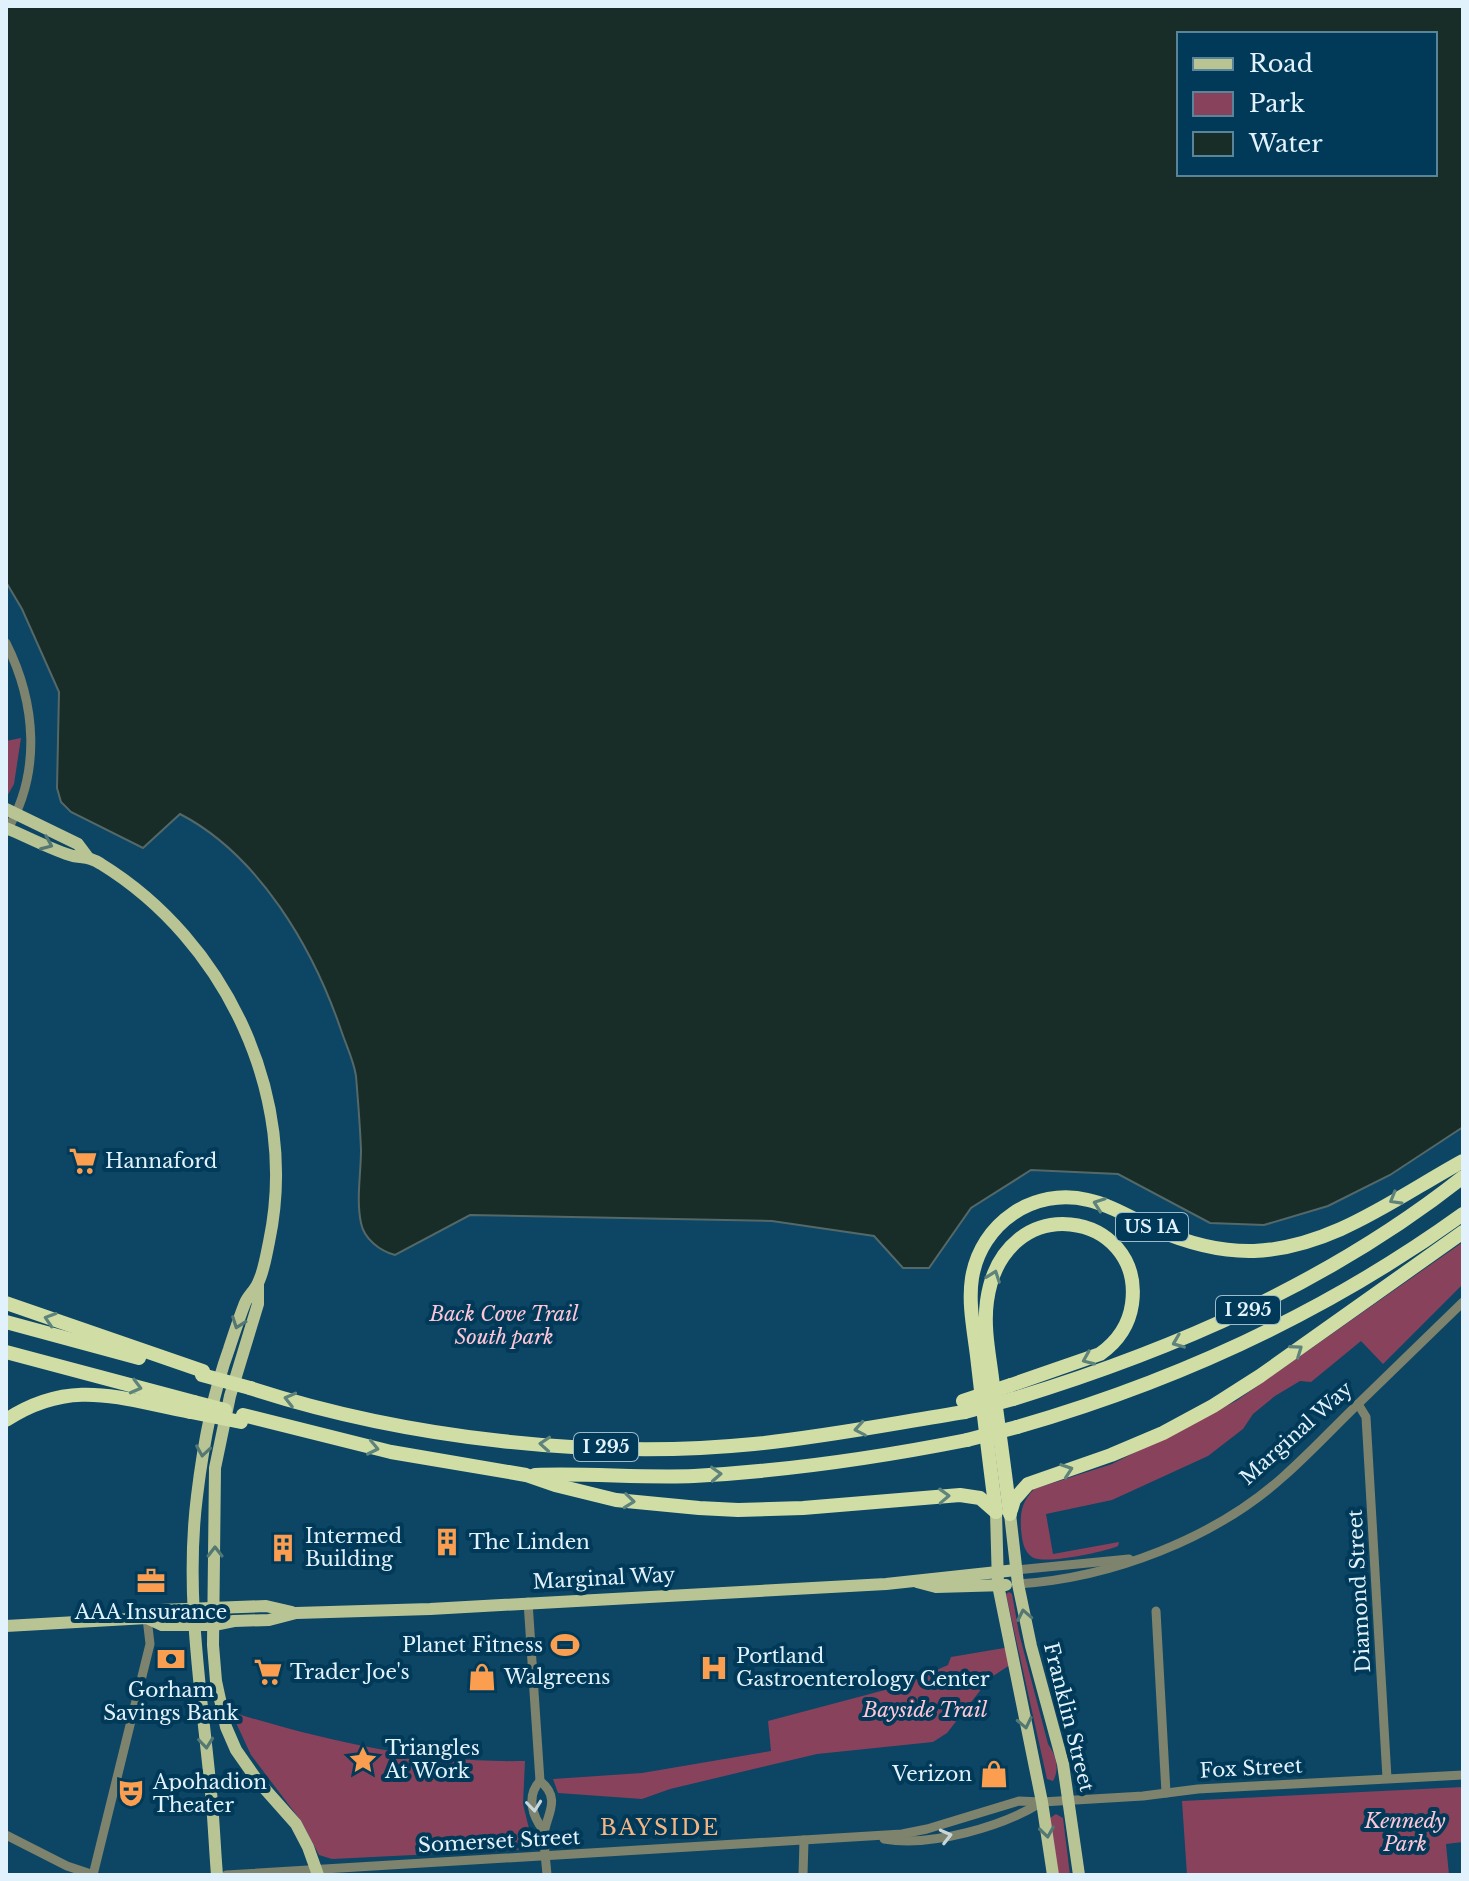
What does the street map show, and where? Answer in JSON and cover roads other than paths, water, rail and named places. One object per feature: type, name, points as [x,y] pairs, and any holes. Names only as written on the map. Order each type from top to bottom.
[{"type":"highway","name":"US 1A","points":[[1003,1513],[973,1316],[972,1279],[986,1242],[1008,1216],[1041,1200],[1069,1197],[1101,1204],[1157,1230],[1200,1244],[1233,1250],[1275,1249],[1320,1238],[1344,1228],[1463,1161]]},
{"type":"highway","name":"I 295","points":[[202,1373],[250,1388],[411,1426],[485,1438],[576,1446],[660,1448],[754,1444],[895,1422],[1116,1366],[1232,1318],[1290,1289],[1366,1245],[1463,1177]]},
{"type":"highway","name":"I 295","points":[[6,1352],[192,1407],[339,1440],[526,1475],[634,1477],[747,1473],[862,1460],[967,1440],[1144,1386],[1268,1332],[1356,1285],[1463,1214]]},
{"type":"highway","points":[[1003,1513],[986,1323],[992,1278],[1009,1247],[1028,1232],[1061,1223],[1094,1232],[1120,1254],[1130,1274],[1133,1297],[1123,1330],[1100,1354],[1012,1392]]},
{"type":"highway","points":[[1003,1513],[1028,1484],[1163,1433],[1213,1406],[1463,1232]]},
{"type":"highway","points":[[6,1303],[202,1373]]},
{"type":"highway","points":[[6,1322],[202,1373]]},
{"type":"highway","points":[[6,1420],[42,1401],[75,1393],[192,1407]]},
{"type":"highway","points":[[526,1475],[616,1500],[699,1508],[803,1508],[960,1495],[980,1498],[1003,1513]]},
{"type":"main road","points":[[11,811],[78,844],[87,856]]},
{"type":"main road","points":[[7,830],[73,856],[87,856],[145,896],[201,954],[233,1004],[253,1050],[268,1099],[276,1168],[273,1220],[258,1284],[258,1304],[230,1396],[215,1468],[216,1681],[230,1738],[252,1773],[296,1824],[317,1872]]},
{"type":"main road","points":[[217,1875],[194,1610],[196,1500],[203,1446],[227,1353],[246,1301],[258,1284]]},
{"type":"main road","name":"US 1A","points":[[1003,1513],[1016,1570]]},
{"type":"main road","name":"US 1A","points":[[998,1571],[1003,1513]]},
{"type":"main road","name":"Marginal Way","points":[[6,1626],[147,1618],[162,1625],[214,1625],[269,1620],[296,1613],[430,1609],[914,1582],[1016,1570]]},
{"type":"main road","name":"Franklin Street","points":[[1016,1570],[1069,1799],[1079,1875]]},
{"type":"main road","name":"Franklin Street","points":[[998,1571],[998,1585],[1042,1802],[1053,1875]]},
{"type":"main road","name":"Marginal Way","points":[[914,1582],[936,1587],[1018,1584]]},
{"type":"main road","name":"Marginal Way","points":[[147,1618],[160,1610],[266,1606],[296,1613]]},
{"type":"street","points":[[6,643],[22,682],[31,730],[29,774],[11,811],[7,830]]},
{"type":"street","name":"Marginal Way","points":[[1018,1584],[1110,1570],[1194,1536],[1243,1507],[1283,1477],[1463,1302]]},
{"type":"street","name":"Diamond Street","points":[[1358,1404],[1366,1417],[1387,1778]]},
{"type":"street","name":"Marginal Way","points":[[1016,1570],[1132,1559]]},
{"type":"street","points":[[528,1602],[540,1781],[548,1788],[551,1804],[551,1818],[544,1831]]},
{"type":"street","points":[[1156,1611],[1166,1793]]},
{"type":"street","points":[[6,1835],[67,1866],[93,1875],[150,1644],[147,1618]]},
{"type":"street","name":"Fox Street","points":[[1042,1802],[1463,1775]]},
{"type":"street","points":[[540,1781],[533,1789],[532,1802],[535,1818],[544,1831],[547,1875]]},
{"type":"street","name":"Somerset Street","points":[[226,1875],[317,1872],[804,1840],[869,1837],[906,1843],[937,1840],[1023,1814],[1042,1802]]},
{"type":"street","points":[[803,1875],[804,1840]]},
{"type":"water","points":[[6,6],[1463,6],[1463,1127],[1390,1175],[1328,1206],[1264,1225],[1210,1223],[1118,1174],[1031,1170],[971,1208],[929,1268],[903,1268],[874,1236],[772,1221],[470,1215],[395,1255],[384,1251],[369,1239],[361,1223],[361,1141],[354,1065],[329,999],[299,936],[280,907],[235,854],[180,814],[143,848],[71,812],[61,802],[57,788],[59,692],[22,609],[6,582]]},
{"type":"place","name":"Hannaford","points":[[83,1161]]},
{"type":"place","name":"The Linden","points":[[447,1542]]},
{"type":"place","name":"Intermed Building","points":[[283,1548]]},
{"type":"place","name":"AAA Insurance","points":[[151,1581]]},
{"type":"place","name":"Planet Fitness","points":[[565,1645]]},
{"type":"place","name":"Gorham Savings Bank","points":[[171,1659]]},
{"type":"place","name":"Portland Gastroenterology Center","points":[[714,1668]]},
{"type":"place","name":"Trader Joe's","points":[[268,1672]]},
{"type":"place","name":"Walgreens","points":[[482,1677]]},
{"type":"place","name":"Triangles At Work","points":[[363,1760]]},
{"type":"place","name":"Verizon","points":[[994,1774]]},
{"type":"place","name":"Apohadion Theater","points":[[131,1793]]},
{"type":"district","name":"BAYSIDE","points":[[660,1827]]},
{"type":"park label","name":"Back Cove Trail South park","points":[[504,1326]]},
{"type":"park label","name":"Bayside Trail","points":[[925,1710]]},
{"type":"park label","name":"Kennedy Park","points":[[1405,1832]]}]
